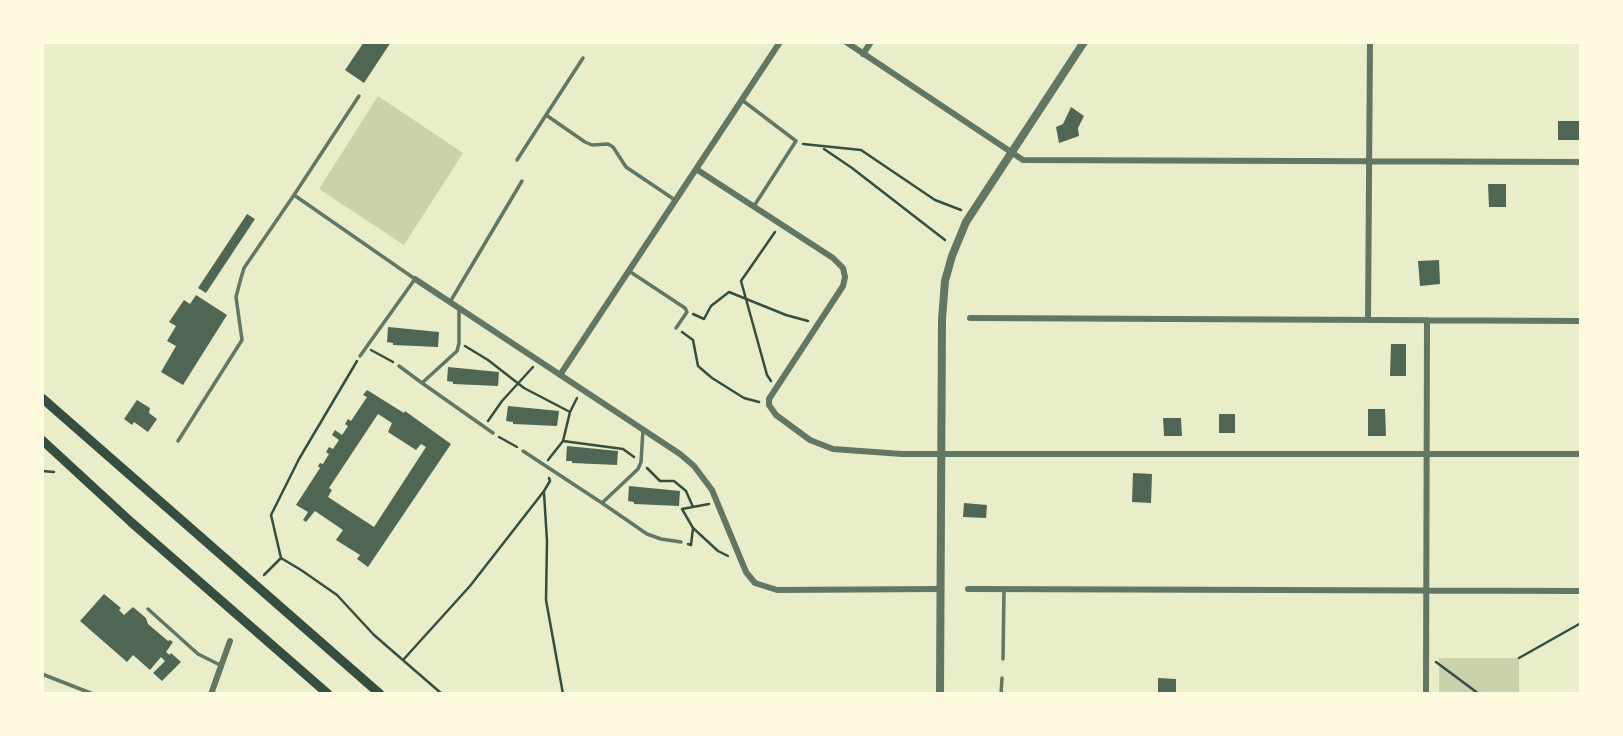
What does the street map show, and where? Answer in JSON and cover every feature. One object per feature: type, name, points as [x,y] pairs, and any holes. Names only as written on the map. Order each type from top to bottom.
[{"type":"main road","points":[[42,398],[380,694]]},
{"type":"main road","points":[[42,440],[131,522],[328,694]]},
{"type":"street","points":[[560,375],[780,42]]},
{"type":"street","points":[[846,42],[1023,160],[1581,162]]},
{"type":"street","points":[[863,54],[871,42]]},
{"type":"street","points":[[940,694],[942,319],[945,281],[961,232],[1084,42]]},
{"type":"street","points":[[1368,320],[1370,42]]},
{"type":"street","points":[[696,169],[840,263],[845,273],[842,286],[769,399],[769,405],[776,415],[810,440],[833,449],[942,453],[1581,454]]},
{"type":"street","points":[[415,279],[680,454],[708,482],[719,502],[746,572],[755,583],[777,590],[941,589]]},
{"type":"street","points":[[970,318],[1581,321]]},
{"type":"street","points":[[1426,694],[1427,320]]},
{"type":"street","points":[[968,589],[1581,591]]},
{"type":"street","points":[[211,694],[230,641]]},
{"type":"lane","points":[[517,160],[583,58]]},
{"type":"lane","points":[[178,441],[242,340],[236,297],[244,268],[359,96]]},
{"type":"lane","points":[[742,100],[796,139],[796,143],[754,206]]},
{"type":"lane","points":[[546,115],[585,142],[613,147],[626,167],[676,200]]},
{"type":"lane","points":[[450,302],[522,181]]},
{"type":"lane","points":[[294,195],[415,279],[360,356]]},
{"type":"lane","points":[[629,271],[683,306],[687,312],[676,328]]},
{"type":"lane","points":[[422,383],[457,351],[460,308]]},
{"type":"lane","points":[[399,366],[493,433]]},
{"type":"lane","points":[[602,503],[638,469],[643,430]]},
{"type":"lane","points":[[523,451],[647,534],[681,542]]},
{"type":"lane","points":[[1003,659],[1004,589]]},
{"type":"lane","points":[[148,609],[198,654],[222,666]]},
{"type":"lane","points":[[42,674],[93,694]]},
{"type":"lane","points":[[1001,694],[1002,678]]},
{"type":"path","points":[[796,143],[861,150],[935,200],[961,210]]},
{"type":"path","points":[[822,147],[852,167],[945,240]]},
{"type":"path","points":[[776,386],[766,375],[741,281],[781,223]]},
{"type":"path","points":[[687,312],[704,319],[711,306],[729,292],[786,315],[818,323]]},
{"type":"path","points":[[676,328],[693,340],[698,366],[744,398],[769,405]]},
{"type":"path","points":[[459,343],[488,360],[519,384],[570,412]]},
{"type":"path","points":[[366,347],[399,366]]},
{"type":"path","points":[[360,356],[299,459],[271,515],[281,558],[337,595],[374,635],[442,694]]},
{"type":"path","points":[[484,426],[502,401],[528,376]]},
{"type":"path","points":[[404,660],[470,586],[544,491],[550,481],[544,464],[563,441],[573,405]]},
{"type":"path","points":[[493,433],[523,451]]},
{"type":"path","points":[[42,471],[54,472]]},
{"type":"path","points":[[544,491],[546,600],[563,694]]},
{"type":"path","points":[[701,505],[682,509],[693,528],[718,551]]},
{"type":"path","points":[[691,545],[693,528]]},
{"type":"path","points":[[264,575],[281,558]]},
{"type":"path","points":[[1519,658],[1581,624]]},
{"type":"path","points":[[1435,662],[1479,694]]},
{"type":"green space","points":[[378,96],[463,153],[404,245],[319,189]]},
{"type":"green space","points":[[1439,658],[1519,658],[1519,694],[1439,694]]},
{"type":"building","points":[[364,42],[391,42],[364,83],[345,70]]},
{"type":"building","points":[[1071,107],[1084,116],[1078,128],[1079,136],[1059,143],[1056,127],[1063,124]]},
{"type":"building","points":[[1558,121],[1580,121],[1580,140],[1558,140]]},
{"type":"building","points":[[1488,184],[1506,184],[1506,207],[1489,207]]},
{"type":"building","points":[[247,214],[255,219],[206,293],[198,288]]},
{"type":"building","points":[[1439,260],[1440,284],[1420,286],[1418,261]]},
{"type":"building","points":[[196,295],[227,315],[183,385],[161,372],[176,346],[167,341],[176,326],[169,322],[184,300],[190,304]]},
{"type":"building","points":[[388,327],[439,332],[438,347],[393,345],[387,342]]},
{"type":"building","points":[[1391,344],[1406,344],[1406,376],[1390,376]]},
{"type":"building","points":[[448,367],[499,372],[498,386],[453,384],[447,381]]},
{"type":"building","points":[[367,390],[404,413],[405,411],[451,444],[368,567],[357,559],[360,555],[336,540],[343,530],[315,511],[306,522],[303,520],[308,512],[296,505],[320,468],[318,466],[323,464],[329,454],[326,452],[329,447],[333,449],[339,440],[332,435],[335,430],[342,435],[348,426],[345,424],[348,419],[351,421],[367,397],[363,395]],"holes":[[[378,414],[392,423],[388,432],[416,450],[421,444],[426,447],[374,527],[328,497],[332,490],[329,488]]]},
{"type":"building","points":[[137,400],[150,408],[149,413],[157,419],[148,432],[134,422],[132,425],[124,419]]},
{"type":"building","points":[[508,406],[559,411],[557,426],[513,424],[506,421]]},
{"type":"building","points":[[1368,409],[1385,409],[1386,436],[1368,436]]},
{"type":"building","points":[[1219,414],[1235,414],[1235,433],[1219,433]]},
{"type":"building","points":[[1163,418],[1181,418],[1182,436],[1164,436]]},
{"type":"building","points":[[567,446],[618,451],[617,465],[566,461]]},
{"type":"building","points":[[1133,473],[1152,474],[1151,503],[1132,502]]},
{"type":"building","points":[[629,486],[680,491],[679,506],[634,504],[628,501]]},
{"type":"building","points":[[964,503],[987,505],[986,518],[963,517]]},
{"type":"building","points":[[104,594],[121,608],[119,610],[124,615],[133,607],[146,618],[148,624],[168,641],[173,642],[166,652],[181,662],[162,681],[153,673],[165,661],[161,657],[150,670],[133,655],[127,662],[80,621]]},
{"type":"building","points":[[1158,678],[1176,679],[1176,694],[1158,694]]}]
